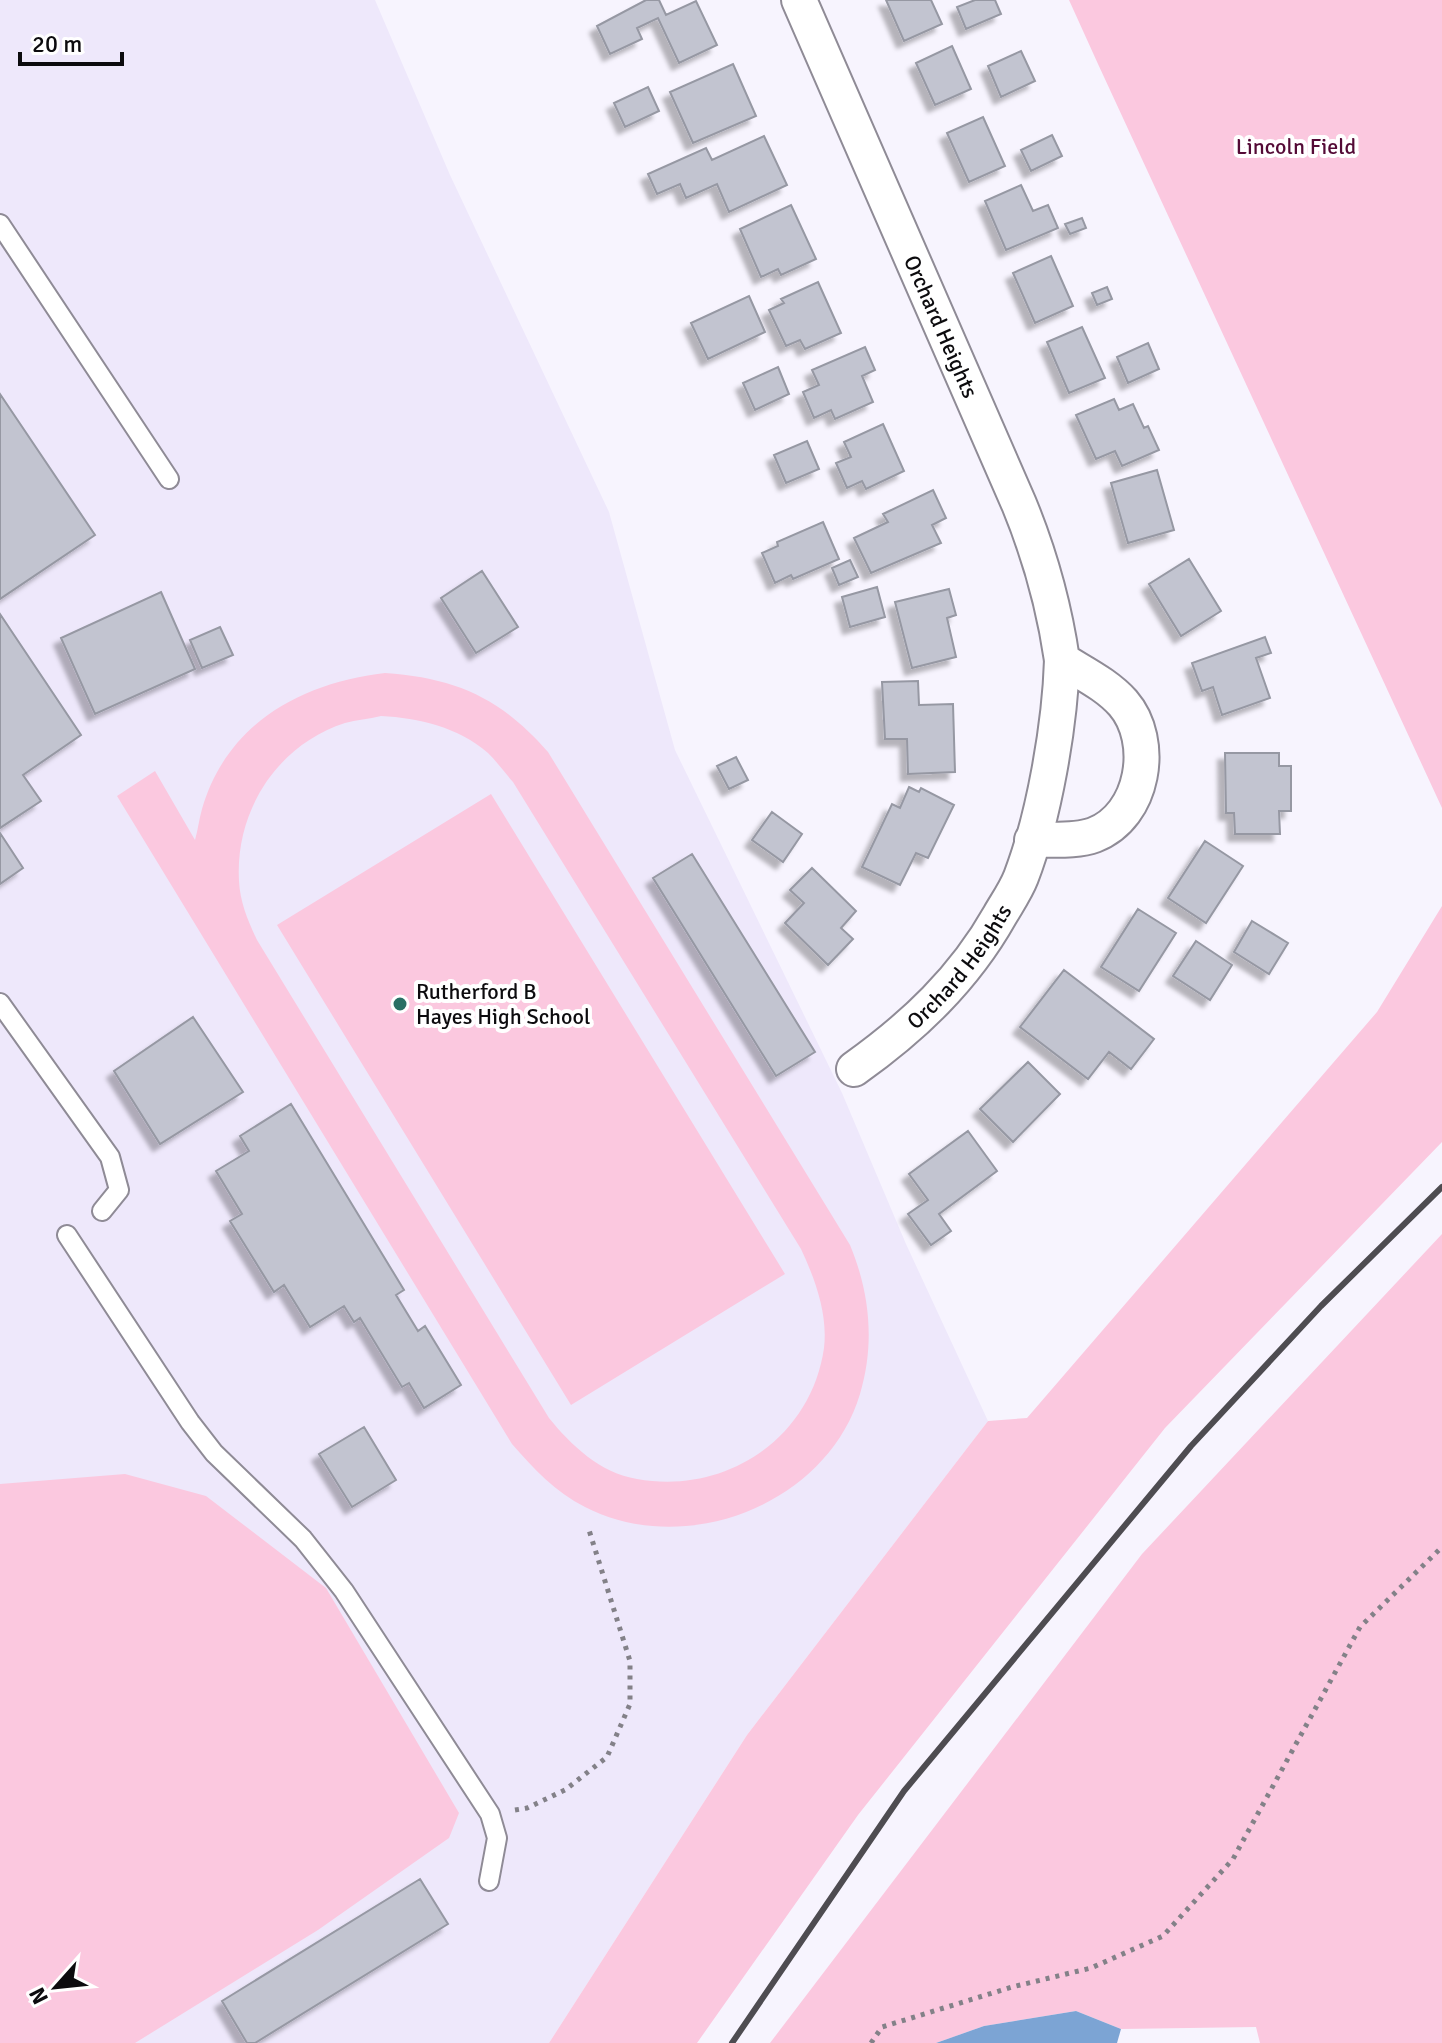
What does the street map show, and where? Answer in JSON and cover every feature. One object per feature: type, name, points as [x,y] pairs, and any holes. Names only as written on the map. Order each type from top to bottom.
[{"type":"street","name":"Orchard Heights","points":[[799,0],[1037,550],[1056,616],[1062,660],[1061,694],[1048,770],[1021,879],[968,965],[924,1014],[854,1069]]},
{"type":"street","points":[[1032,840],[1092,835],[1107,827],[1132,798],[1141,775],[1142,742],[1134,720],[1123,703],[1101,684],[1062,660]]},
{"type":"lane","points":[[0,224],[169,479]]},
{"type":"lane","points":[[0,1003],[110,1157],[119,1190],[102,1211]]},
{"type":"lane","points":[[67,1235],[190,1422],[214,1453],[303,1539],[344,1591],[490,1814],[497,1838],[489,1881]]},
{"type":"path","points":[[490,1814],[527,1808],[565,1790],[607,1757],[630,1704],[630,1661],[589,1530]]},
{"type":"path","points":[[871,2043],[882,2027],[1012,1987],[1091,1968],[1163,1936],[1233,1859],[1360,1627],[1442,1547]]},
{"type":"shaded area","name":"Rutherford B Hayes High School","points":[[0,0],[375,0],[450,175],[609,512],[675,750],[842,1093],[906,1244],[988,1421],[747,1735],[549,2043],[0,2043]]},
{"type":"green space","name":"Lincoln Field","points":[[1069,0],[1442,0],[1442,808],[1098,64]]},
{"type":"green space","points":[[385,673],[410,676],[434,680],[476,694],[513,718],[548,752],[850,1245],[862,1282],[868,1319],[868,1356],[860,1394],[843,1433],[817,1465],[785,1492],[748,1511],[708,1523],[666,1527],[624,1522],[585,1507],[564,1494],[512,1444],[117,796],[155,771],[195,840],[202,809],[214,779],[229,753],[249,731],[271,712],[297,698],[354,678]],"holes":[[[381,716],[438,726],[464,737],[488,753],[513,782],[806,1260],[824,1322],[824,1348],[816,1380],[802,1409],[782,1434],[759,1454],[731,1469],[702,1478],[670,1482],[623,1476],[587,1456],[549,1418],[257,940],[241,896],[240,855],[244,830],[265,784],[299,747],[321,733],[349,722]]]},
{"type":"green space","points":[[491,794],[785,1274],[571,1405],[277,925]]},
{"type":"green space","points":[[1442,906],[1442,1142],[1165,1428],[858,1815],[697,2043],[549,2043],[747,1735],[988,1421],[1027,1418],[1377,1012]]},
{"type":"green space","points":[[1442,1234],[1442,2043],[1260,2043],[1256,2027],[1121,2029],[1076,2011],[984,2026],[936,2043],[770,2043],[1142,1554]]},
{"type":"green space","points":[[125,1474],[206,1496],[326,1588],[459,1813],[449,1838],[318,1930],[135,2043],[0,2043],[0,1484]]},
{"type":"water","points":[[1076,2011],[1121,2029],[1117,2043],[936,2043],[984,2026]]},
{"type":"building","points":[[646,0],[659,0],[666,15],[696,1],[717,45],[679,63],[658,18],[637,28],[642,39],[610,54],[597,26]]},
{"type":"building","points":[[886,0],[931,0],[942,24],[904,41]]},
{"type":"building","points":[[975,0],[995,0],[1001,14],[966,29],[957,7]]},
{"type":"building","points":[[952,46],[971,89],[935,105],[916,63]]},
{"type":"building","points":[[1021,51],[1035,81],[1001,97],[988,66]]},
{"type":"building","points":[[733,64],[756,116],[693,143],[670,92]]},
{"type":"building","points":[[648,87],[659,111],[625,127],[614,103]]},
{"type":"building","points":[[983,117],[1005,166],[969,182],[947,133]]},
{"type":"building","points":[[1052,135],[1062,156],[1031,171],[1021,150]]},
{"type":"building","points":[[764,136],[787,185],[729,212],[717,184],[686,198],[680,184],[657,194],[648,174],[706,148],[712,160]]},
{"type":"building","points":[[1021,185],[1033,211],[1048,205],[1058,228],[1006,250],[985,201]]},
{"type":"building","points":[[791,205],[816,259],[781,275],[778,269],[761,277],[740,229]]},
{"type":"building","points":[[1082,218],[1086,228],[1070,234],[1065,224]]},
{"type":"building","points":[[1051,256],[1073,306],[1035,323],[1013,273]]},
{"type":"building","points":[[818,282],[841,333],[805,349],[800,340],[786,346],[769,310],[784,303],[781,299]]},
{"type":"building","points":[[1107,287],[1112,299],[1097,305],[1092,293]]},
{"type":"building","points":[[749,296],[765,332],[708,359],[691,323]]},
{"type":"building","points":[[1082,327],[1105,378],[1069,393],[1047,342]]},
{"type":"building","points":[[1148,343],[1159,369],[1128,383],[1117,357]]},
{"type":"building","points":[[865,347],[875,370],[862,376],[873,402],[835,419],[831,410],[814,418],[803,392],[819,385],[812,370]]},
{"type":"building","points":[[778,367],[789,394],[755,410],[743,383]]},
{"type":"building","points":[[0,394],[95,535],[0,599]]},
{"type":"building","points":[[1114,399],[1119,410],[1133,404],[1159,450],[1122,466],[1115,451],[1096,459],[1076,415]]},
{"type":"building","points":[[883,424],[904,471],[866,489],[862,481],[847,488],[836,463],[851,457],[844,442]]},
{"type":"building","points":[[807,441],[819,469],[786,483],[774,455]]},
{"type":"building","points":[[1157,470],[1174,530],[1128,543],[1111,483]]},
{"type":"building","points":[[933,490],[946,518],[932,525],[941,543],[871,573],[854,538],[888,522],[883,514]]},
{"type":"building","points":[[823,522],[839,559],[793,579],[791,575],[775,583],[762,553],[778,546],[777,542]]},
{"type":"building","points":[[1189,559],[1221,611],[1181,636],[1149,584]]},
{"type":"building","points":[[850,560],[858,577],[839,585],[832,568]]},
{"type":"building","points":[[482,571],[518,627],[476,653],[441,598]]},
{"type":"building","points":[[877,587],[885,617],[850,627],[842,597]]},
{"type":"building","points":[[949,589],[956,615],[947,618],[956,657],[912,668],[895,602]]},
{"type":"building","points":[[161,592],[195,669],[95,714],[61,638]]},
{"type":"building","points":[[0,614],[81,735],[23,775],[41,801],[0,828]]},
{"type":"building","points":[[220,627],[233,655],[202,668],[190,640]]},
{"type":"building","points":[[1265,637],[1271,653],[1256,658],[1270,698],[1222,715],[1213,687],[1202,691],[1192,663]]},
{"type":"building","points":[[918,681],[919,705],[953,704],[955,772],[908,774],[907,739],[885,739],[882,682]]},
{"type":"building","points":[[1225,753],[1279,753],[1279,766],[1291,766],[1291,811],[1279,811],[1280,834],[1235,834],[1234,813],[1226,813]]},
{"type":"building","points":[[736,757],[748,780],[729,789],[717,766]]},
{"type":"building","points":[[909,787],[919,792],[921,788],[954,805],[928,858],[916,853],[900,885],[862,867],[892,804],[900,808]]},
{"type":"building","points":[[772,812],[802,834],[783,862],[752,840]]},
{"type":"building","points":[[0,833],[23,868],[0,884]]},
{"type":"building","points":[[1205,841],[1243,866],[1206,923],[1168,898]]},
{"type":"building","points":[[692,854],[815,1052],[776,1076],[653,878]]},
{"type":"building","points":[[812,868],[856,911],[841,928],[853,939],[828,965],[785,923],[804,903],[790,890]]},
{"type":"building","points":[[1138,909],[1176,933],[1139,991],[1101,967]]},
{"type":"building","points":[[1252,921],[1288,943],[1269,974],[1234,952]]},
{"type":"building","points":[[1196,941],[1232,965],[1210,1000],[1173,976]]},
{"type":"building","points":[[1064,970],[1154,1039],[1131,1069],[1109,1052],[1088,1079],[1020,1027]]},
{"type":"building","points":[[193,1017],[243,1092],[160,1144],[114,1071]]},
{"type":"building","points":[[1028,1062],[1060,1094],[1013,1142],[980,1109]]},
{"type":"building","points":[[291,1104],[404,1290],[396,1295],[418,1331],[425,1326],[461,1385],[424,1408],[409,1383],[402,1387],[360,1318],[354,1322],[344,1306],[310,1327],[284,1285],[274,1292],[230,1221],[242,1214],[216,1171],[249,1151],[240,1136]]},
{"type":"building","points":[[968,1131],[997,1171],[939,1214],[951,1231],[931,1245],[908,1214],[928,1200],[909,1174]]},
{"type":"building","points":[[364,1427],[396,1480],[352,1507],[319,1454]]},
{"type":"building","points":[[420,1879],[448,1924],[255,2043],[247,2043],[222,2001]]},
{"type":"railway","points":[[732,2043],[904,1791],[1191,1446],[1321,1306],[1442,1187]]},
{"type":"place","name":"Rutherford B Hayes High School","points":[[400,1004]]}]
